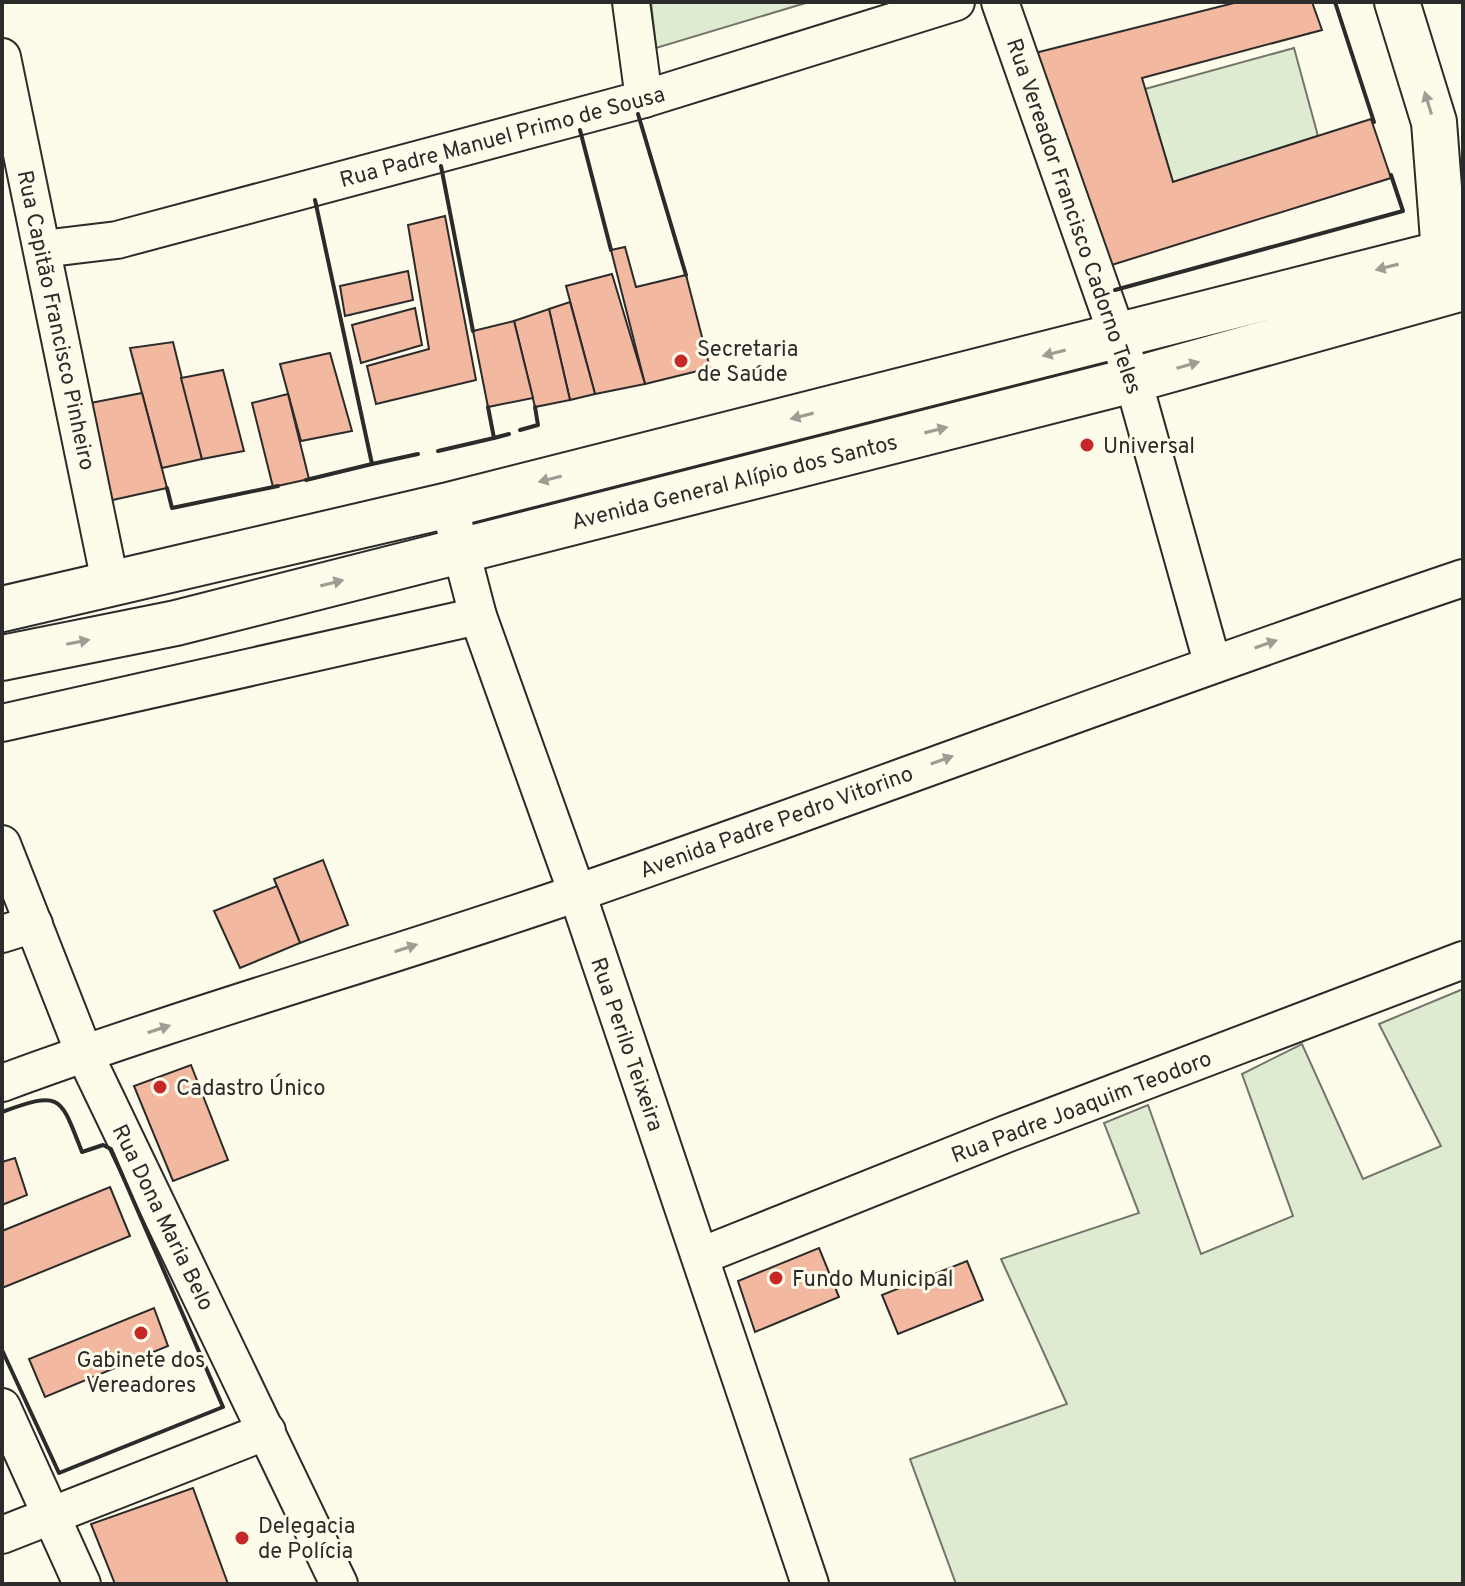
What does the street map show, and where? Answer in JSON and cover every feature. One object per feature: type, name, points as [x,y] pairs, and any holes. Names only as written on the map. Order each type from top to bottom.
[{"type":"main road","points":[[1365,2],[1405,130],[1439,180]]},
{"type":"main road","points":[[2,609],[449,505],[1118,336],[1458,279],[1439,180],[1434,122],[1397,2]]},
{"type":"main road","name":"Avenida General Alípio dos Santos","points":[[2,658],[176,623],[1133,380],[1458,279]]},
{"type":"street","points":[[631,2],[644,99]]},
{"type":"street","name":"Rua Padre Manuel Primo de Sousa","points":[[42,249],[117,240],[644,99],[956,2]]},
{"type":"street","name":"Rua Vereador Francisco Cadorno Teles","points":[[1000,2],[1133,380],[1212,662]]},
{"type":"street","name":"Rua Capitão Francisco Pinheiro","points":[[2,57],[110,582]]},
{"type":"street","name":"Rua Perilo Teixeira","points":[[449,505],[478,616],[577,893],[810,1584]]},
{"type":"street","name":"Avenida Padre Pedro Vitorino","points":[[2,1083],[84,1053],[577,893],[1212,662],[1463,578]]},
{"type":"street","points":[[2,723],[478,616]]},
{"type":"street","name":"Rua Dona Maria Belo","points":[[2,844],[18,929],[84,1053],[339,1584]]},
{"type":"street","name":"Rua Padre Joaquim Teodoro","points":[[701,1256],[1006,1134],[1463,960]]},
{"type":"street","points":[[2,1407],[82,1584]]},
{"type":"street","points":[[2,1535],[267,1431]]},
{"type":"green space","points":[[651,2],[809,2],[656,48]]},
{"type":"green space","points":[[1294,48],[1318,136],[1173,182],[1145,89]]},
{"type":"green space","points":[[1463,989],[1463,1584],[956,1584],[910,1459],[1067,1404],[1001,1259],[1139,1213],[1104,1123],[1148,1105],[1201,1254],[1293,1216],[1242,1074],[1302,1044],[1363,1179],[1441,1146],[1379,1024]]},
{"type":"building","points":[[1238,2],[1312,2],[1322,30],[1142,78],[1173,182],[1371,119],[1391,178],[1102,268],[1031,54]]},
{"type":"building","points":[[445,216],[476,380],[376,404],[367,366],[429,349],[408,225]]},
{"type":"building","points":[[625,247],[636,287],[686,275],[710,368],[645,384],[611,250]]},
{"type":"building","points":[[408,271],[413,300],[345,316],[340,286]]},
{"type":"building","points":[[612,274],[645,384],[595,394],[566,286]]},
{"type":"building","points":[[570,302],[595,394],[570,400],[549,309]]},
{"type":"building","points":[[415,308],[422,345],[361,363],[352,325]]},
{"type":"building","points":[[549,309],[570,400],[535,407],[514,321]]},
{"type":"building","points":[[514,321],[533,398],[488,407],[473,331]]},
{"type":"building","points":[[173,342],[202,459],[162,468],[130,348]]},
{"type":"building","points":[[330,353],[352,431],[301,441],[280,364]]},
{"type":"building","points":[[223,370],[244,451],[202,459],[181,378]]},
{"type":"building","points":[[142,393],[167,488],[99,503],[80,405]]},
{"type":"building","points":[[288,394],[309,479],[273,487],[252,403]]},
{"type":"building","points":[[323,860],[348,925],[300,943],[274,879]]},
{"type":"building","points":[[277,886],[300,943],[240,968],[214,911]]},
{"type":"building","points":[[191,1065],[228,1160],[173,1181],[134,1086]]},
{"type":"building","points":[[15,1158],[27,1195],[2,1205],[2,1162]]},
{"type":"building","points":[[110,1187],[130,1236],[2,1288],[2,1231]]},
{"type":"building","points":[[819,1248],[839,1297],[755,1332],[738,1281]]},
{"type":"building","points":[[967,1261],[983,1300],[898,1334],[882,1295]]},
{"type":"building","points":[[154,1308],[168,1346],[45,1397],[29,1359]]},
{"type":"building","points":[[193,1488],[228,1584],[115,1584],[91,1524]]},
{"type":"wall","points":[[1335,2],[1374,122]]},
{"type":"wall","points":[[638,114],[686,275]]},
{"type":"wall","points":[[580,130],[611,250]]},
{"type":"wall","points":[[441,166],[473,331]]},
{"type":"wall","points":[[1115,290],[1403,211],[1391,175]]},
{"type":"wall","points":[[315,200],[372,464],[418,454]]},
{"type":"wall","points":[[438,451],[494,438],[488,407]]},
{"type":"wall","points":[[520,430],[538,425],[535,407]]},
{"type":"wall","points":[[494,438],[509,434]]},
{"type":"wall","points":[[306,480],[372,464]]},
{"type":"wall","points":[[167,488],[172,508],[278,486]]},
{"type":"wall","points":[[2,1112],[48,1100],[63,1109],[82,1152],[103,1145],[111,1149],[223,1407],[59,1473],[2,1350]]},
{"type":"place","name":"Secretaria de Saúde","points":[[681,361]]},
{"type":"place","name":"Universal","points":[[1087,445]]},
{"type":"place","name":"Cadastro Único","points":[[160,1087]]},
{"type":"place","name":"Fundo Municipal","points":[[776,1278]]},
{"type":"place","name":"Gabinete dos Vereadores","points":[[141,1333]]},
{"type":"place","name":"Delegacia de Polícia","points":[[242,1538]]}]
